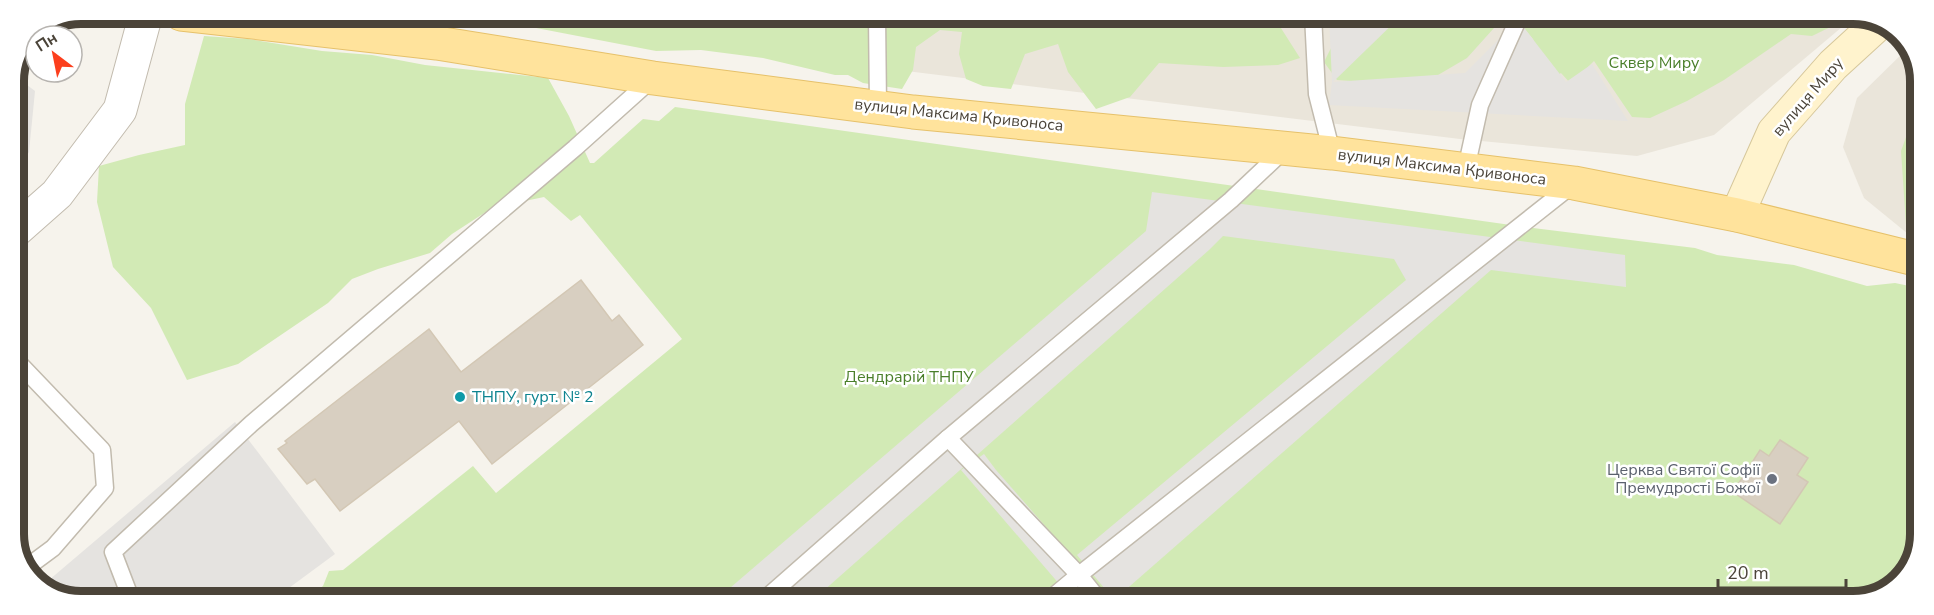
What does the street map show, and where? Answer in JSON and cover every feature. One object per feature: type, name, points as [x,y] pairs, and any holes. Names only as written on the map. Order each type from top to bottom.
[{"type":"main road","name":"вулиця Максима Кривоноса","points":[[352,24],[437,29],[653,78],[878,107],[1332,153],[1574,183],[1737,216],[1910,258]]},
{"type":"main road","name":"вулиця Миру","points":[[1737,216],[1774,132],[1833,65],[1873,28]]},
{"type":"street","points":[[24,223],[57,194],[120,110],[143,24]]},
{"type":"lane","points":[[877,24],[878,107]]},
{"type":"lane","points":[[1313,24],[1317,94],[1332,153]]},
{"type":"lane","points":[[1466,168],[1480,105],[1516,24]]},
{"type":"lane","points":[[128,591],[113,552],[251,424],[575,148],[653,78]]},
{"type":"lane","points":[[774,591],[948,438],[1231,200],[1286,149]]},
{"type":"lane","points":[[1060,591],[1574,183]]},
{"type":"lane","points":[[24,368],[102,450],[105,488],[54,548],[32,563]]},
{"type":"lane","points":[[948,438],[1092,591]]},
{"type":"shaded area","points":[[524,24],[1846,24],[1714,135],[1637,156],[1460,139]]},
{"type":"shaded area","points":[[1329,24],[1393,24],[1333,82],[1465,73],[1514,24],[1521,24],[1566,82],[1592,64],[1628,121],[1329,105],[1332,82]]},
{"type":"shaded area","points":[[1903,53],[1910,77],[1910,236],[1864,198],[1843,147],[1857,98]]},
{"type":"shaded area","points":[[24,84],[35,91],[29,152],[24,160]]},
{"type":"shaded area","points":[[1152,192],[1625,255],[1626,287],[1491,270],[1124,591],[1107,591],[1077,555],[1406,280],[1394,259],[1223,236],[823,591],[726,591],[1146,231]]},
{"type":"shaded area","points":[[235,422],[335,554],[285,591],[73,591],[48,581]]},
{"type":"shaded area","points":[[984,454],[1102,591],[1065,591],[961,470]]},
{"type":"green space","points":[[507,24],[1280,24],[1300,58],[1278,65],[1223,67],[1159,63],[1130,97],[1096,109],[1068,72],[1058,44],[1025,54],[1011,89],[983,86],[966,79],[959,54],[962,32],[940,30],[916,47],[913,70],[902,89],[863,83],[848,75],[835,75],[763,58],[701,50],[656,51]]},
{"type":"green space","name":"Сквер Миру","points":[[1377,24],[1502,24],[1494,28],[1467,58],[1438,75],[1381,83],[1337,80],[1324,62],[1335,40]]},
{"type":"green space","name":"Сквер Миру","points":[[1521,24],[1837,24],[1812,36],[1791,34],[1724,80],[1650,118],[1632,117],[1594,61],[1571,84],[1561,73],[1549,80],[1533,39]]},
{"type":"green space","name":"Дендрарій ТНПУ","points":[[204,36],[248,39],[322,51],[372,55],[425,65],[548,78],[569,116],[590,163],[594,163],[643,119],[659,121],[675,107],[1525,227],[1695,248],[1717,255],[1794,265],[1867,286],[1895,283],[1910,286],[1910,542],[1906,556],[1888,579],[1872,588],[1853,591],[316,591],[323,586],[329,571],[343,570],[473,466],[496,493],[682,339],[580,215],[571,221],[544,197],[492,208],[452,234],[430,253],[352,279],[328,303],[238,364],[187,380],[151,308],[113,267],[97,202],[99,166],[185,145],[185,104]]},
{"type":"green space","points":[[1910,126],[1910,228],[1906,225],[1901,151]]},
{"type":"building","name":"ТНПУ, гурт. № 2","points":[[581,280],[612,321],[619,315],[643,345],[492,464],[459,421],[340,511],[315,479],[307,484],[278,449],[287,443],[285,441],[429,329],[461,372]]},
{"type":"building","name":"Церква Святої Софії Премудрості Божої","points":[[1780,440],[1808,458],[1797,475],[1808,482],[1780,524],[1733,492],[1760,450],[1769,456]]},
{"type":"place","name":"ТНПУ, гурт. № 2","points":[[460,397]]},
{"type":"place","name":"Церква Святої Софії Премудрості Божої","points":[[1772,479]]}]
